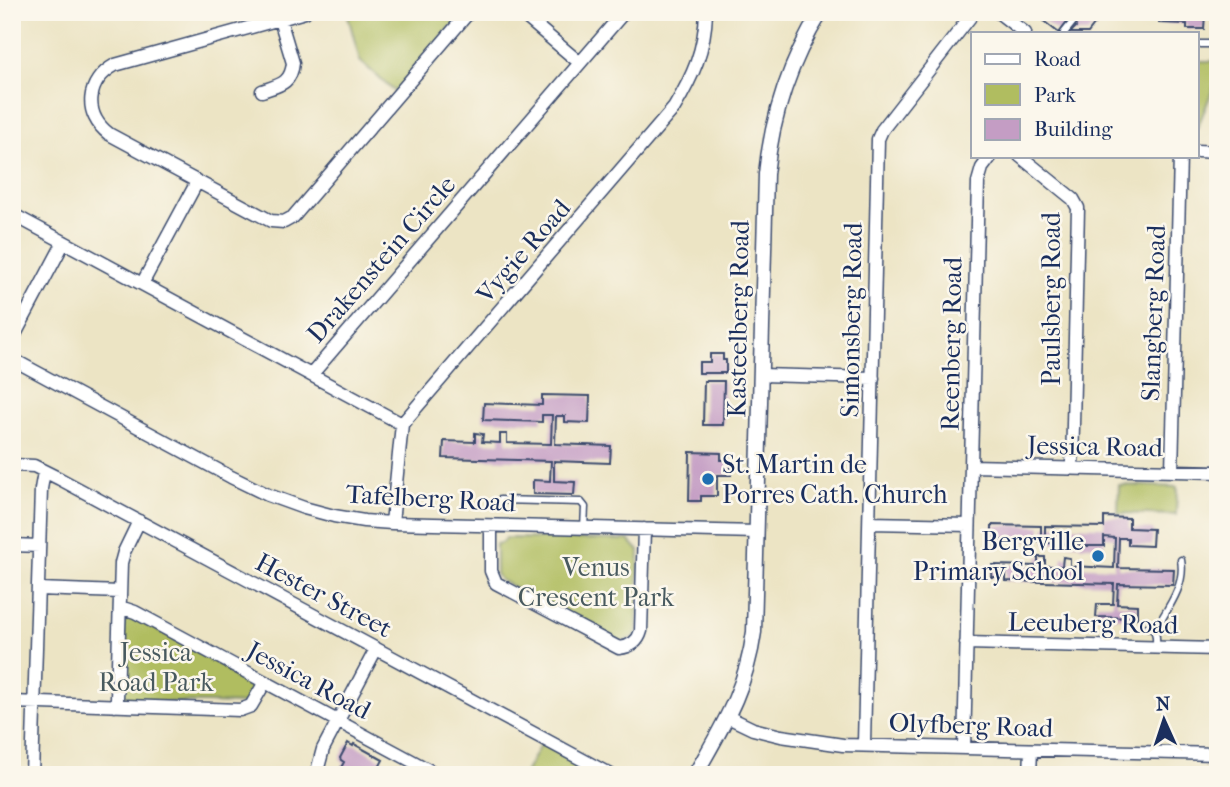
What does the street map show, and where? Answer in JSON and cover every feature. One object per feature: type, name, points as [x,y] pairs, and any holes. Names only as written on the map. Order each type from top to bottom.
[{"type":"street","points":[[305,12],[279,16],[115,65],[102,74],[93,88],[91,103],[94,118],[103,130],[271,222],[289,220],[469,12]]},
{"type":"street","points":[[520,12],[580,63]]},
{"type":"street","name":"Drakenstein Circle","points":[[12,214],[311,375],[624,12]]},
{"type":"street","name":"Vygie Road","points":[[402,424],[674,108],[695,69],[706,32],[706,12]]},
{"type":"street","name":"Kasteelberg Road","points":[[695,775],[728,717],[742,684],[754,632],[766,174],[776,115],[787,82],[806,37],[821,12]]},
{"type":"street","name":"Simonsberg Road","points":[[864,744],[879,136],[974,12]]},
{"type":"street","points":[[998,12],[1024,32]]},
{"type":"street","points":[[262,92],[286,82],[293,69],[279,16]]},
{"type":"street","points":[[1198,151],[1218,152]]},
{"type":"street","name":"Reenberg Road","points":[[964,748],[978,182],[982,168],[990,158]]},
{"type":"street","name":"Paulsberg Road","points":[[1022,158],[1073,199],[1078,208],[1072,468]]},
{"type":"street","name":"Slangberg Road","points":[[1172,471],[1180,158]]},
{"type":"street","points":[[142,284],[197,182]]},
{"type":"street","points":[[12,340],[64,242]]},
{"type":"street","name":"Tafelberg Road","points":[[12,359],[231,477],[268,495],[334,516],[392,523],[757,532]]},
{"type":"street","points":[[311,375],[402,424],[392,523]]},
{"type":"street","points":[[761,375],[873,378]]},
{"type":"street","name":"Hester Street","points":[[12,465],[34,466],[376,649],[596,771],[611,775]]},
{"type":"street","name":"Jessica Road","points":[[971,466],[1218,472]]},
{"type":"street","points":[[32,775],[41,489],[44,472]]},
{"type":"street","points":[[116,706],[122,558],[139,521]]},
{"type":"street","points":[[870,523],[969,524]]},
{"type":"street","points":[[491,526],[491,571],[496,583],[619,648],[633,644],[641,631],[644,529]]},
{"type":"street","points":[[12,545],[39,546]]},
{"type":"street","points":[[38,589],[120,592]]},
{"type":"street","name":"Jessica Road","points":[[120,607],[135,612],[438,775]]},
{"type":"street","name":"Leeuberg Road","points":[[966,643],[1218,649]]},
{"type":"street","points":[[316,775],[324,749],[376,649]]},
{"type":"street","points":[[12,702],[240,710],[251,706],[265,682]]},
{"type":"street","name":"Olyfberg Road","points":[[728,717],[753,729],[843,745],[1218,754]]},
{"type":"street","points":[[1030,775],[1031,750]]},
{"type":"lane","points":[[1065,32],[1077,17],[1076,12]]},
{"type":"lane","points":[[1198,44],[1218,44]]},
{"type":"lane","points":[[500,500],[581,502],[585,507],[584,528]]},
{"type":"lane","points":[[1156,647],[1151,629],[1181,582],[1181,560]]},
{"type":"green space","points":[[347,12],[464,12],[395,92],[360,61]]},
{"type":"green space","points":[[1198,61],[1218,61],[1218,76],[1198,126]]},
{"type":"green space","points":[[1119,485],[1177,487],[1176,515],[1118,513]]},
{"type":"green space","name":"Venus Crescent Park","points":[[506,538],[629,540],[639,551],[637,631],[634,637],[620,643],[500,580],[496,574],[496,544]]},
{"type":"green space","name":"Jessica Road Park","points":[[132,616],[253,681],[255,688],[246,704],[128,701],[123,696],[124,622]]},
{"type":"green space","points":[[541,743],[583,765],[589,775],[524,775]]},
{"type":"building","points":[[1032,12],[1062,12],[1060,15],[1068,21],[1058,32]]},
{"type":"building","points":[[1086,12],[1104,12],[1089,32],[1071,32]]},
{"type":"building","points":[[1159,12],[1200,12],[1205,14],[1204,29],[1187,29],[1187,24],[1159,23]]},
{"type":"building","points":[[710,354],[723,354],[726,373],[699,373],[699,362],[710,362]]},
{"type":"building","points":[[704,381],[724,381],[723,425],[703,425]]},
{"type":"building","points":[[542,395],[590,396],[589,423],[565,422],[565,416],[556,416],[555,444],[611,446],[610,463],[554,461],[554,481],[575,482],[574,495],[533,494],[533,480],[550,481],[551,461],[443,458],[444,441],[475,442],[475,433],[483,434],[482,442],[500,443],[500,434],[507,434],[507,443],[551,444],[552,415],[542,415],[542,422],[483,420],[484,403],[542,405]]},
{"type":"building","points":[[690,452],[721,453],[721,460],[731,460],[731,475],[717,475],[717,496],[701,496],[701,501],[689,501]]},
{"type":"building","points":[[1104,517],[1129,518],[1129,528],[1153,529],[1152,546],[1128,545],[1128,538],[1119,538],[1118,568],[1174,569],[1173,585],[1118,584],[1117,604],[1137,605],[1137,618],[1096,617],[1097,604],[1113,604],[1114,584],[1006,581],[1006,568],[1002,571],[1002,577],[991,577],[992,565],[1038,566],[1038,557],[1045,557],[1045,566],[1062,566],[1063,557],[1070,558],[1070,566],[1114,568],[1115,538],[1104,537],[1104,546],[1045,543],[1045,526],[1104,527]]},
{"type":"building","points":[[992,525],[1041,526],[1041,541],[992,540]]},
{"type":"building","points":[[348,743],[383,760],[375,775],[337,775],[344,762],[340,758]]},
{"type":"place","name":"St. Martin de Porres Cath. Church","points":[[708,479]]},
{"type":"place","name":"Bergville Primary School","points":[[1098,556]]}]
